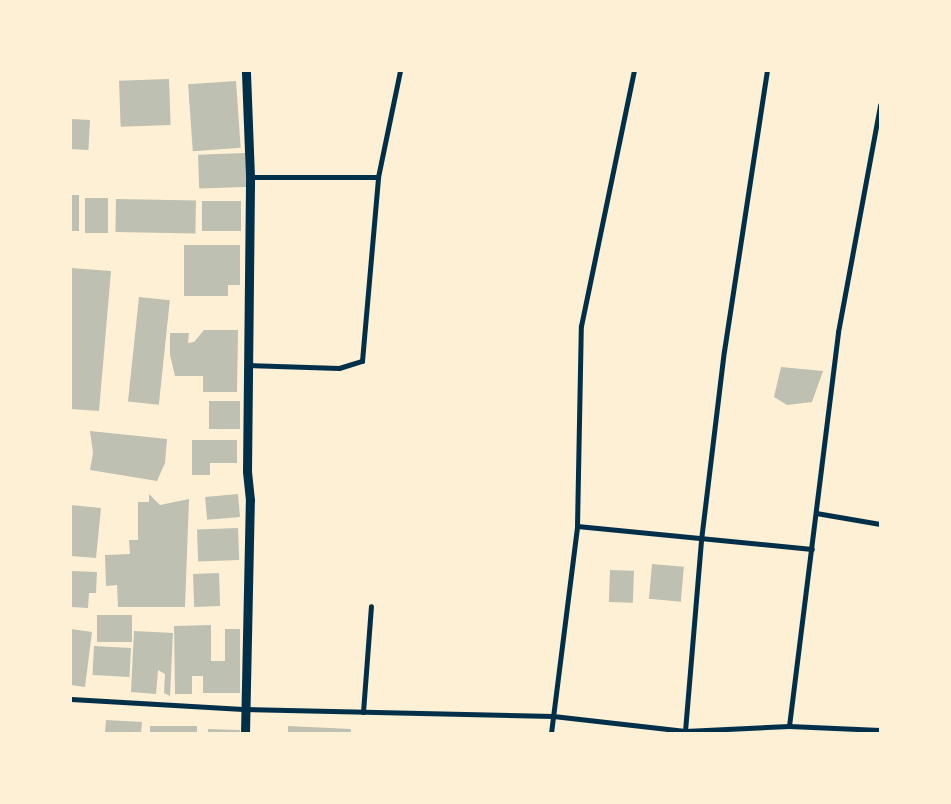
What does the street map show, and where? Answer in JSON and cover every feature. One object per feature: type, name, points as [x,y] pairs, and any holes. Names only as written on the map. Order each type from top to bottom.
[{"type":"street","points":[[245,733],[243,709],[250,500],[248,365],[250,177],[246,71]]},
{"type":"street","points":[[248,365],[339,368],[362,361],[378,177],[400,71]]},
{"type":"street","points":[[551,733],[577,526],[581,326],[634,71]]},
{"type":"street","points":[[685,731],[700,540],[724,351],[767,71]]},
{"type":"street","points":[[789,726],[838,332],[880,105]]},
{"type":"street","points":[[250,177],[378,177]]},
{"type":"street","points":[[816,514],[880,524]]},
{"type":"street","points":[[577,526],[700,540],[812,549]]},
{"type":"street","points":[[363,712],[371,606]]},
{"type":"street","points":[[71,698],[243,709],[553,716],[685,731],[789,726],[880,730]]},
{"type":"building","points":[[169,79],[171,125],[121,127],[119,81]]},
{"type":"building","points":[[236,81],[241,148],[193,151],[188,84]]},
{"type":"building","points":[[71,119],[90,120],[88,150],[71,149]]},
{"type":"building","points":[[245,153],[246,187],[199,189],[198,155]]},
{"type":"building","points":[[71,195],[79,195],[79,231],[71,231]]},
{"type":"building","points":[[85,198],[108,198],[108,233],[85,233]]},
{"type":"building","points":[[116,199],[196,200],[195,233],[115,232]]},
{"type":"building","points":[[202,201],[241,201],[241,231],[202,231]]},
{"type":"building","points":[[184,245],[240,245],[240,285],[228,285],[228,296],[184,296]]},
{"type":"building","points":[[71,268],[111,271],[99,411],[71,409]]},
{"type":"building","points":[[139,297],[170,300],[159,405],[128,401]]},
{"type":"building","points":[[204,330],[238,330],[237,392],[203,392],[203,376],[175,376],[170,355],[170,333],[189,333],[188,343],[194,342]]},
{"type":"building","points":[[781,367],[823,371],[812,402],[787,405],[774,397]]},
{"type":"building","points":[[209,401],[240,401],[240,429],[209,429]]},
{"type":"building","points":[[90,431],[167,439],[165,463],[157,481],[90,470],[93,453]]},
{"type":"building","points":[[192,440],[237,440],[237,463],[210,463],[210,475],[192,475]]},
{"type":"building","points":[[149,494],[160,505],[189,499],[185,607],[118,607],[117,585],[106,586],[105,555],[130,554],[129,540],[138,540],[138,502],[149,502]]},
{"type":"building","points":[[238,494],[240,517],[207,520],[205,497]]},
{"type":"building","points":[[71,505],[101,508],[96,558],[71,556]]},
{"type":"building","points":[[238,528],[239,560],[198,561],[197,529]]},
{"type":"building","points":[[652,564],[684,567],[681,602],[649,599]]},
{"type":"building","points":[[610,570],[634,571],[633,603],[609,602]]},
{"type":"building","points":[[71,571],[97,572],[96,593],[89,593],[88,608],[71,607]]},
{"type":"building","points":[[219,573],[220,606],[194,607],[193,574]]},
{"type":"building","points":[[97,615],[132,615],[132,642],[97,642]]},
{"type":"building","points":[[211,625],[211,661],[225,661],[225,629],[240,629],[240,693],[203,693],[203,676],[192,676],[192,694],[175,694],[174,626]]},
{"type":"building","points":[[71,629],[92,632],[85,687],[71,685]]},
{"type":"building","points":[[134,631],[173,633],[170,696],[164,693],[165,674],[158,670],[156,694],[131,692]]},
{"type":"building","points":[[94,646],[131,648],[129,677],[92,675]]},
{"type":"building","points":[[106,720],[142,722],[141,733],[105,733]]},
{"type":"building","points":[[150,726],[197,726],[197,733],[150,733]]},
{"type":"building","points":[[288,726],[351,729],[351,733],[288,733]]},
{"type":"building","points":[[208,729],[240,730],[240,733],[208,733]]}]
